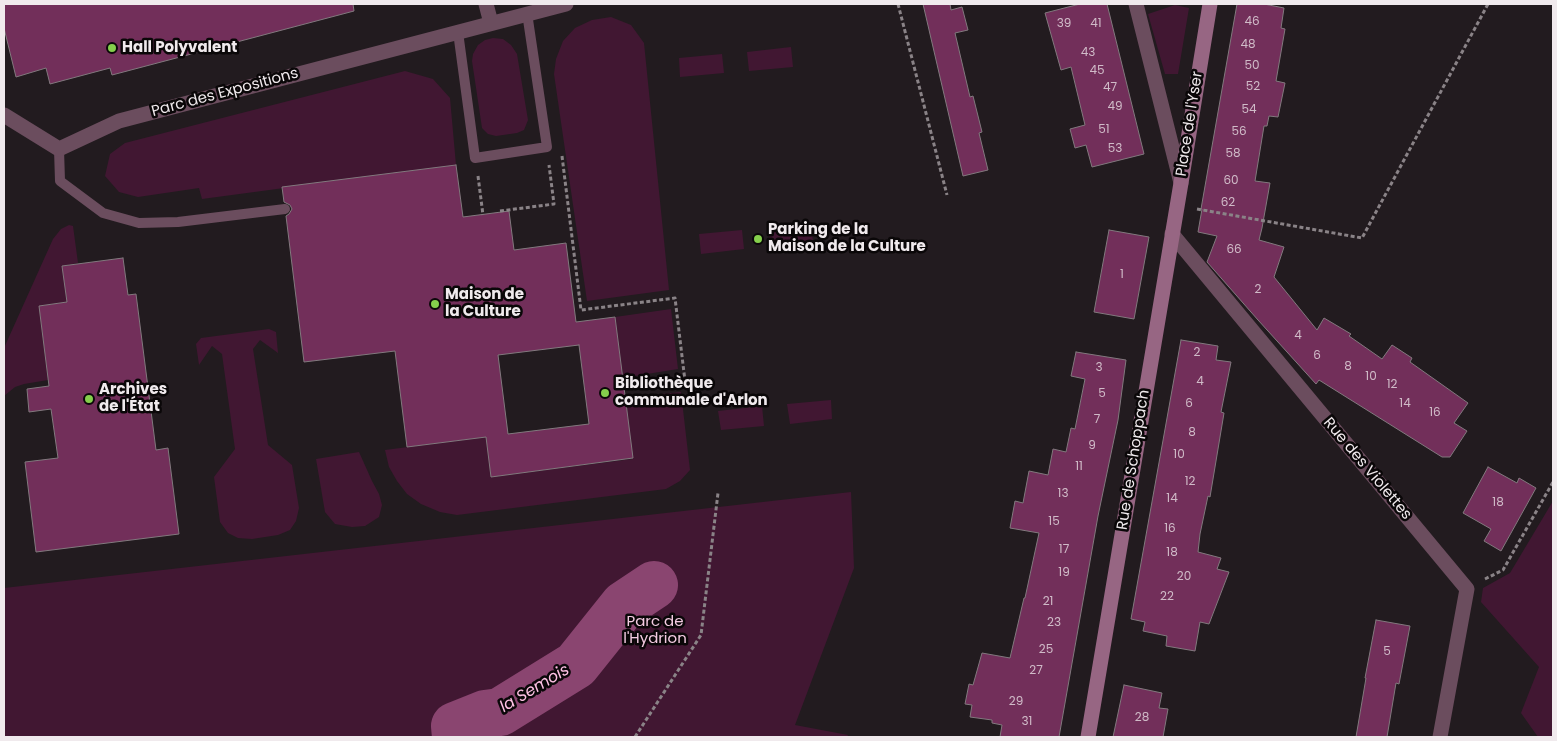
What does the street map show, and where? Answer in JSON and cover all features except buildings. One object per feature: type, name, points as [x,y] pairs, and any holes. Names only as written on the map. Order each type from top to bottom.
[{"type":"main road","name":"Place de l'Yser","points":[[1181,183],[1210,4]]},
{"type":"main road","name":"Rue de Schoppach","points":[[1088,737],[1181,183]]},
{"type":"street","points":[[486,4],[491,23]]},
{"type":"street","name":"Parc des Expositions","points":[[59,149],[118,121],[566,4]]},
{"type":"street","name":"Place de l'Yser","points":[[1136,4],[1181,183]]},
{"type":"street","points":[[4,115],[59,149]]},
{"type":"street","name":"Rue des Violettes","points":[[1172,234],[1467,589]]},
{"type":"street","points":[[1440,737],[1467,589]]},
{"type":"lane","points":[[458,32],[475,158],[547,147],[527,13]]},
{"type":"lane","points":[[59,149],[60,181],[103,213],[139,223],[178,222],[285,209]]},
{"type":"path","points":[[898,4],[947,195]]},
{"type":"path","points":[[1177,205],[1362,238],[1488,4]]},
{"type":"path","points":[[500,211],[554,204],[547,147],[561,145],[581,310],[675,298],[685,381],[624,388]]},
{"type":"path","points":[[475,158],[483,214]]},
{"type":"path","points":[[1467,589],[1503,570],[1553,482]]},
{"type":"path","points":[[635,737],[701,635],[718,493]]},
{"type":"green space","points":[[1175,5],[1189,8],[1178,74],[1165,74],[1148,14]]},
{"type":"green space","points":[[611,17],[631,25],[644,43],[669,290],[587,301],[554,74],[556,59],[563,41],[575,28],[592,20]]},
{"type":"green space","points":[[493,38],[503,39],[511,45],[517,54],[528,120],[524,130],[496,136],[488,134],[482,128],[472,61],[473,54],[478,45],[485,40]]},
{"type":"green space","points":[[791,47],[793,67],[749,71],[747,52]]},
{"type":"green space","points":[[722,54],[724,73],[680,77],[679,58]]},
{"type":"green space","points":[[405,71],[433,79],[450,98],[456,165],[202,199],[199,188],[138,197],[119,192],[105,176],[110,154],[125,143]]},
{"type":"green space","points":[[811,223],[813,243],[770,247],[768,228]]},
{"type":"green space","points":[[69,225],[73,226],[78,263],[62,266],[67,302],[39,306],[48,380],[15,387],[4,396],[4,348],[53,239],[61,229]]},
{"type":"green space","points":[[742,230],[744,249],[701,254],[699,234]]},
{"type":"green space","points":[[671,309],[678,369],[622,378],[615,317]]},
{"type":"green space","points":[[269,329],[276,332],[278,353],[260,340],[253,349],[268,445],[292,465],[299,508],[296,521],[290,530],[278,535],[252,539],[238,538],[228,533],[220,522],[214,477],[235,449],[222,354],[212,346],[199,365],[196,344],[201,338]]},
{"type":"green space","points":[[681,392],[690,470],[680,481],[666,489],[457,515],[440,512],[421,504],[407,494],[389,467],[385,450],[486,437],[491,477],[632,459],[625,398]]},
{"type":"green space","points":[[831,400],[832,419],[790,424],[787,404]]},
{"type":"green space","points":[[762,406],[764,426],[721,430],[718,411]]},
{"type":"green space","points":[[359,452],[379,494],[382,505],[379,517],[365,526],[352,527],[335,524],[325,512],[316,459]]},
{"type":"green space","name":"Parc de l'Hydrion","points":[[851,492],[854,568],[795,725],[848,735],[847,737],[4,737],[4,588]]},
{"type":"green space","points":[[1553,501],[1553,737],[1538,737],[1521,713],[1539,667],[1481,602],[1483,588],[1510,573]]},
{"type":"waterway","name":"la Semois","points":[[456,737],[455,726],[485,714],[500,712],[576,665],[624,605],[654,585]]},
{"type":"place","name":"Hall Polyvalent","points":[[112,48]]},
{"type":"place","name":"Parking de la Maison de la Culture","points":[[758,239]]},
{"type":"place","name":"Maison de la Culture","points":[[435,304]]},
{"type":"place","name":"Bibliothèque communale d'Arlon","points":[[605,393]]},
{"type":"place","name":"Archives de l'État","points":[[89,399]]}]
